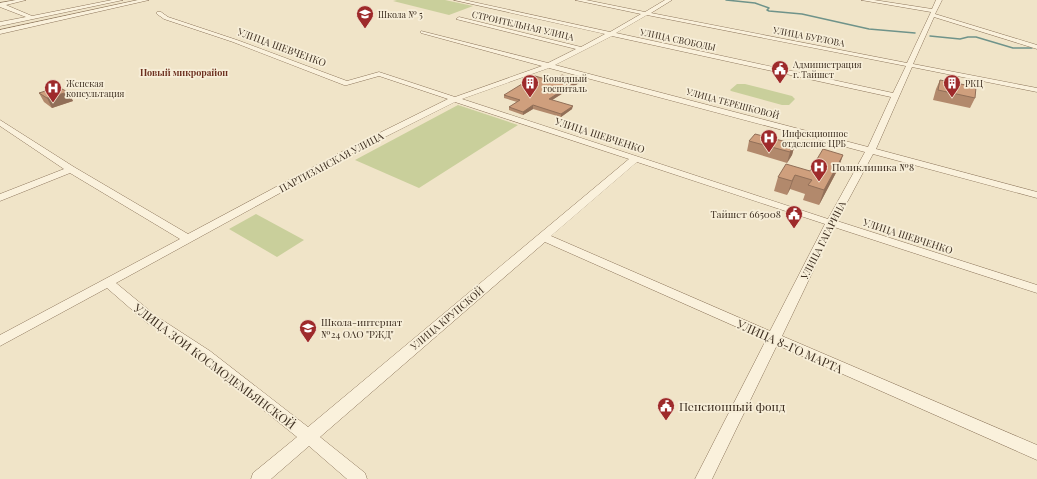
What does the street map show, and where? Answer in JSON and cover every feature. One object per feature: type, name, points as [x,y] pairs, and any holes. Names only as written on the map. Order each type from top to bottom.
[{"type":"street","points":[[0,5],[23,0]]},
{"type":"street","points":[[0,24],[120,0]]},
{"type":"street","points":[[0,32],[146,0]]},
{"type":"street","name":"УЛИЦА СВОБОДЫ","points":[[457,0],[896,96]]},
{"type":"street","name":"УЛИЦА БУРЛОВА","points":[[578,0],[1037,90]]},
{"type":"street","name":"ПАРТИЗАНСКАЯ УЛИЦА","points":[[0,341],[350,152],[455,99],[550,65],[583,49],[669,0]]},
{"type":"street","points":[[864,0],[936,6],[1037,48]]},
{"type":"street","points":[[0,5],[42,23]]},
{"type":"street","name":"УЛИЦА ГАГАРИНА","points":[[703,479],[772,338],[831,223],[871,150],[936,6]]},
{"type":"street","name":"УЛИЦА ШЕВЧЕНКО","points":[[159,13],[166,18],[235,41],[347,83],[379,74],[831,223],[1037,289]]},
{"type":"street","name":"СТРОИТЕЛЬНАЯ УЛИЦА","points":[[459,19],[583,49]]},
{"type":"street","name":"УЛИЦА ТЕРЕШКОВОЙ","points":[[423,32],[1037,195]]},
{"type":"street","points":[[0,122],[71,169],[188,240]]},
{"type":"street","name":"УЛИЦА КРУПСКОЙ","points":[[259,479],[636,158]]},
{"type":"street","points":[[0,198],[71,169]]},
{"type":"street","name":"УЛИЦА 8-ГО МАРТА","points":[[543,237],[1037,453]]},
{"type":"street","name":"УЛИЦА ЗОИ КОСМОДЕМЬЯНСКОЙ","points":[[108,283],[151,319],[205,355],[308,436],[359,479]]},
{"type":"green space","points":[[445,0],[473,6],[449,15],[393,1]]},
{"type":"green space","points":[[737,84],[745,84],[792,96],[795,99],[789,105],[782,105],[730,90]]},
{"type":"green space","points":[[458,105],[518,125],[419,188],[355,160]]},
{"type":"green space","points":[[256,214],[304,240],[277,257],[229,229]]},
{"type":"building","name":"Ковидный госпиталь","points":[[562,75],[579,80],[549,99],[573,106],[561,114],[533,105],[523,112],[509,107],[520,100],[504,95],[535,76],[552,81]]},
{"type":"building","points":[[940,80],[976,87],[975,98],[938,90]]},
{"type":"building","points":[[58,87],[68,92],[47,98],[39,93]]},
{"type":"building","points":[[755,134],[795,144],[790,152],[749,141]]},
{"type":"building","points":[[823,149],[843,155],[824,190],[808,185],[812,180],[795,175],[792,181],[778,177],[786,164],[810,171]]},
{"type":"waterway","points":[[726,0],[755,3],[769,8],[767,10],[769,11],[802,14],[869,29],[915,33]]},
{"type":"waterway","points":[[930,36],[960,39],[976,37],[1013,48],[1032,48]]},
{"type":"place","name":"Школа № 5","points":[[365,29]]},
{"type":"place","name":"Администрация г. Тайшет","points":[[780,84]]},
{"type":"place","name":"Ковидный госпиталь","points":[[530,98]]},
{"type":"place","name":"РКЦ","points":[[952,98]]},
{"type":"place","name":"Женская консультация","points":[[53,103]]},
{"type":"place","name":"Инфекционное отделение ЦРБ","points":[[769,153]]},
{"type":"place","name":"Поликлиника №8","points":[[819,182]]},
{"type":"place","name":"Тайшет 665008","points":[[794,229]]},
{"type":"place","name":"Школа-интернат №24 ОАО \"РЖД\"","points":[[308,343]]},
{"type":"place","name":"Пенсионный фонд","points":[[666,421]]},
{"type":"district","name":"Новый микрорайон","points":[[184,72]]}]
